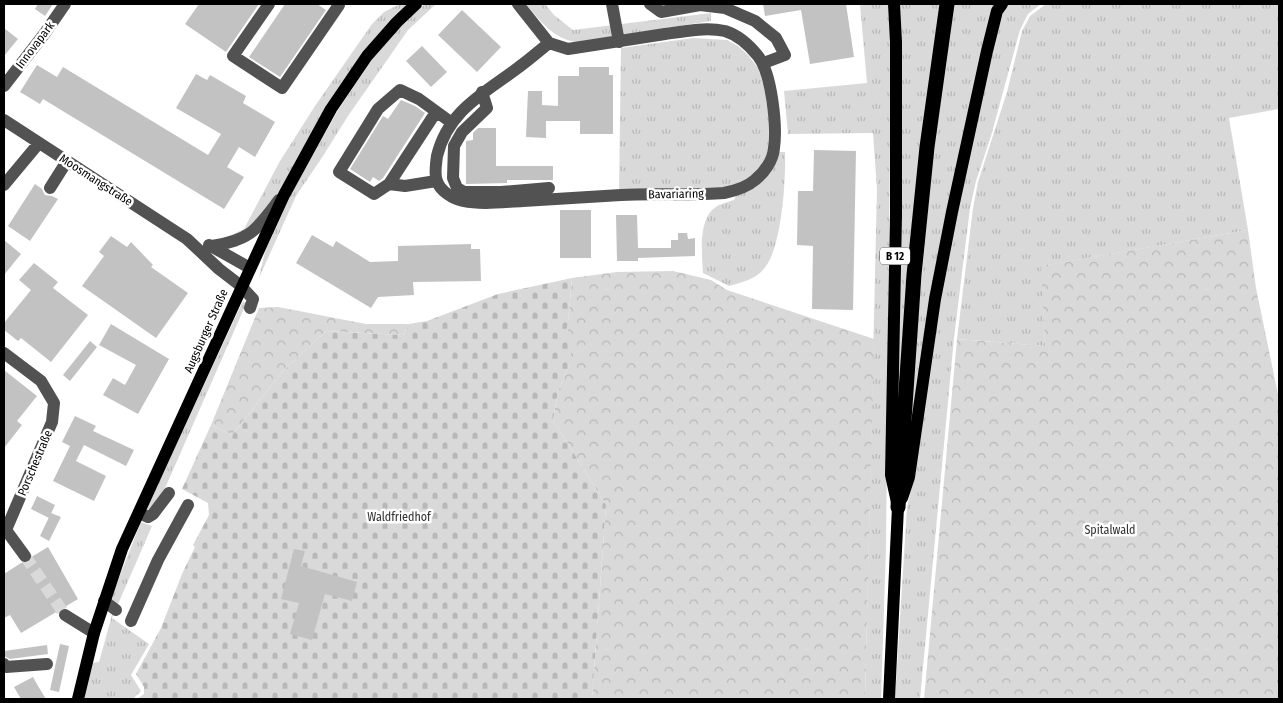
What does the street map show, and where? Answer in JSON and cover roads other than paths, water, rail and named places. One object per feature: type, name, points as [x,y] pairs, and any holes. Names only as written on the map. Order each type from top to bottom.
[{"type":"highway","name":"B 12","points":[[898,507],[905,394],[926,147],[946,9]]},
{"type":"main road","name":"Augsburger Straße","points":[[78,699],[94,633],[122,549],[147,517],[241,286],[284,195],[331,109],[367,56],[416,4]]},
{"type":"main road","name":"B 12","points":[[889,699],[898,507],[891,475],[896,215],[896,42],[894,4]]},
{"type":"main road","points":[[898,507],[909,477],[935,299],[952,212],[987,51],[998,11],[1002,4]]},
{"type":"street","name":"Innovapark","points":[[4,86],[65,4]]},
{"type":"street","points":[[269,4],[234,56],[282,88],[339,5],[337,4]]},
{"type":"street","points":[[518,4],[549,43],[568,49],[691,30],[713,29],[728,32],[739,38],[751,47],[764,63],[785,55],[776,38],[755,21],[724,8],[700,5],[661,12],[650,4]]},
{"type":"street","points":[[612,4],[619,42]]},
{"type":"street","points":[[389,184],[405,186],[436,181],[435,166],[439,148],[452,123],[482,92],[519,68],[549,43]]},
{"type":"street","name":"Bavariaring","points":[[436,181],[452,197],[462,201],[478,203],[725,192],[742,188],[755,181],[768,167],[774,149],[774,115],[764,63]]},
{"type":"street","points":[[436,112],[389,184],[374,194],[339,172],[378,109],[400,90],[419,99],[452,123]]},
{"type":"street","points":[[482,92],[487,108],[462,132],[454,146],[453,178],[457,188],[464,192],[501,192],[549,188]]},
{"type":"street","name":"Moosmangstraße","points":[[4,120],[187,239],[219,269],[241,286]]},
{"type":"street","points":[[4,185],[39,143]]},
{"type":"street","points":[[439,148],[453,153]]},
{"type":"street","points":[[50,188],[67,161]]},
{"type":"street","name":"Moosmangstraße","points":[[212,246],[232,243],[250,234],[284,195]]},
{"type":"street","name":"Moosmangstraße","points":[[187,239],[212,246],[250,268]]},
{"type":"street","points":[[241,286],[254,299],[250,308]]},
{"type":"street","name":"Porschestraße","points":[[4,353],[41,381],[54,403],[52,422],[5,531]]},
{"type":"street","points":[[147,517],[153,514],[169,493]]},
{"type":"street","points":[[131,621],[158,560],[188,505]]},
{"type":"street","points":[[5,531],[25,556]]},
{"type":"street","points":[[104,600],[116,610]]},
{"type":"street","points":[[65,615],[94,633]]},
{"type":"street","points":[[4,664],[6,667],[46,664]]},
{"type":"tunnel","points":[[25,556],[65,615]]},
{"type":"park label","name":"Waldfriedhof","points":[[399,517]]},
{"type":"park label","name":"Spitalwald","points":[[1110,530]]}]
